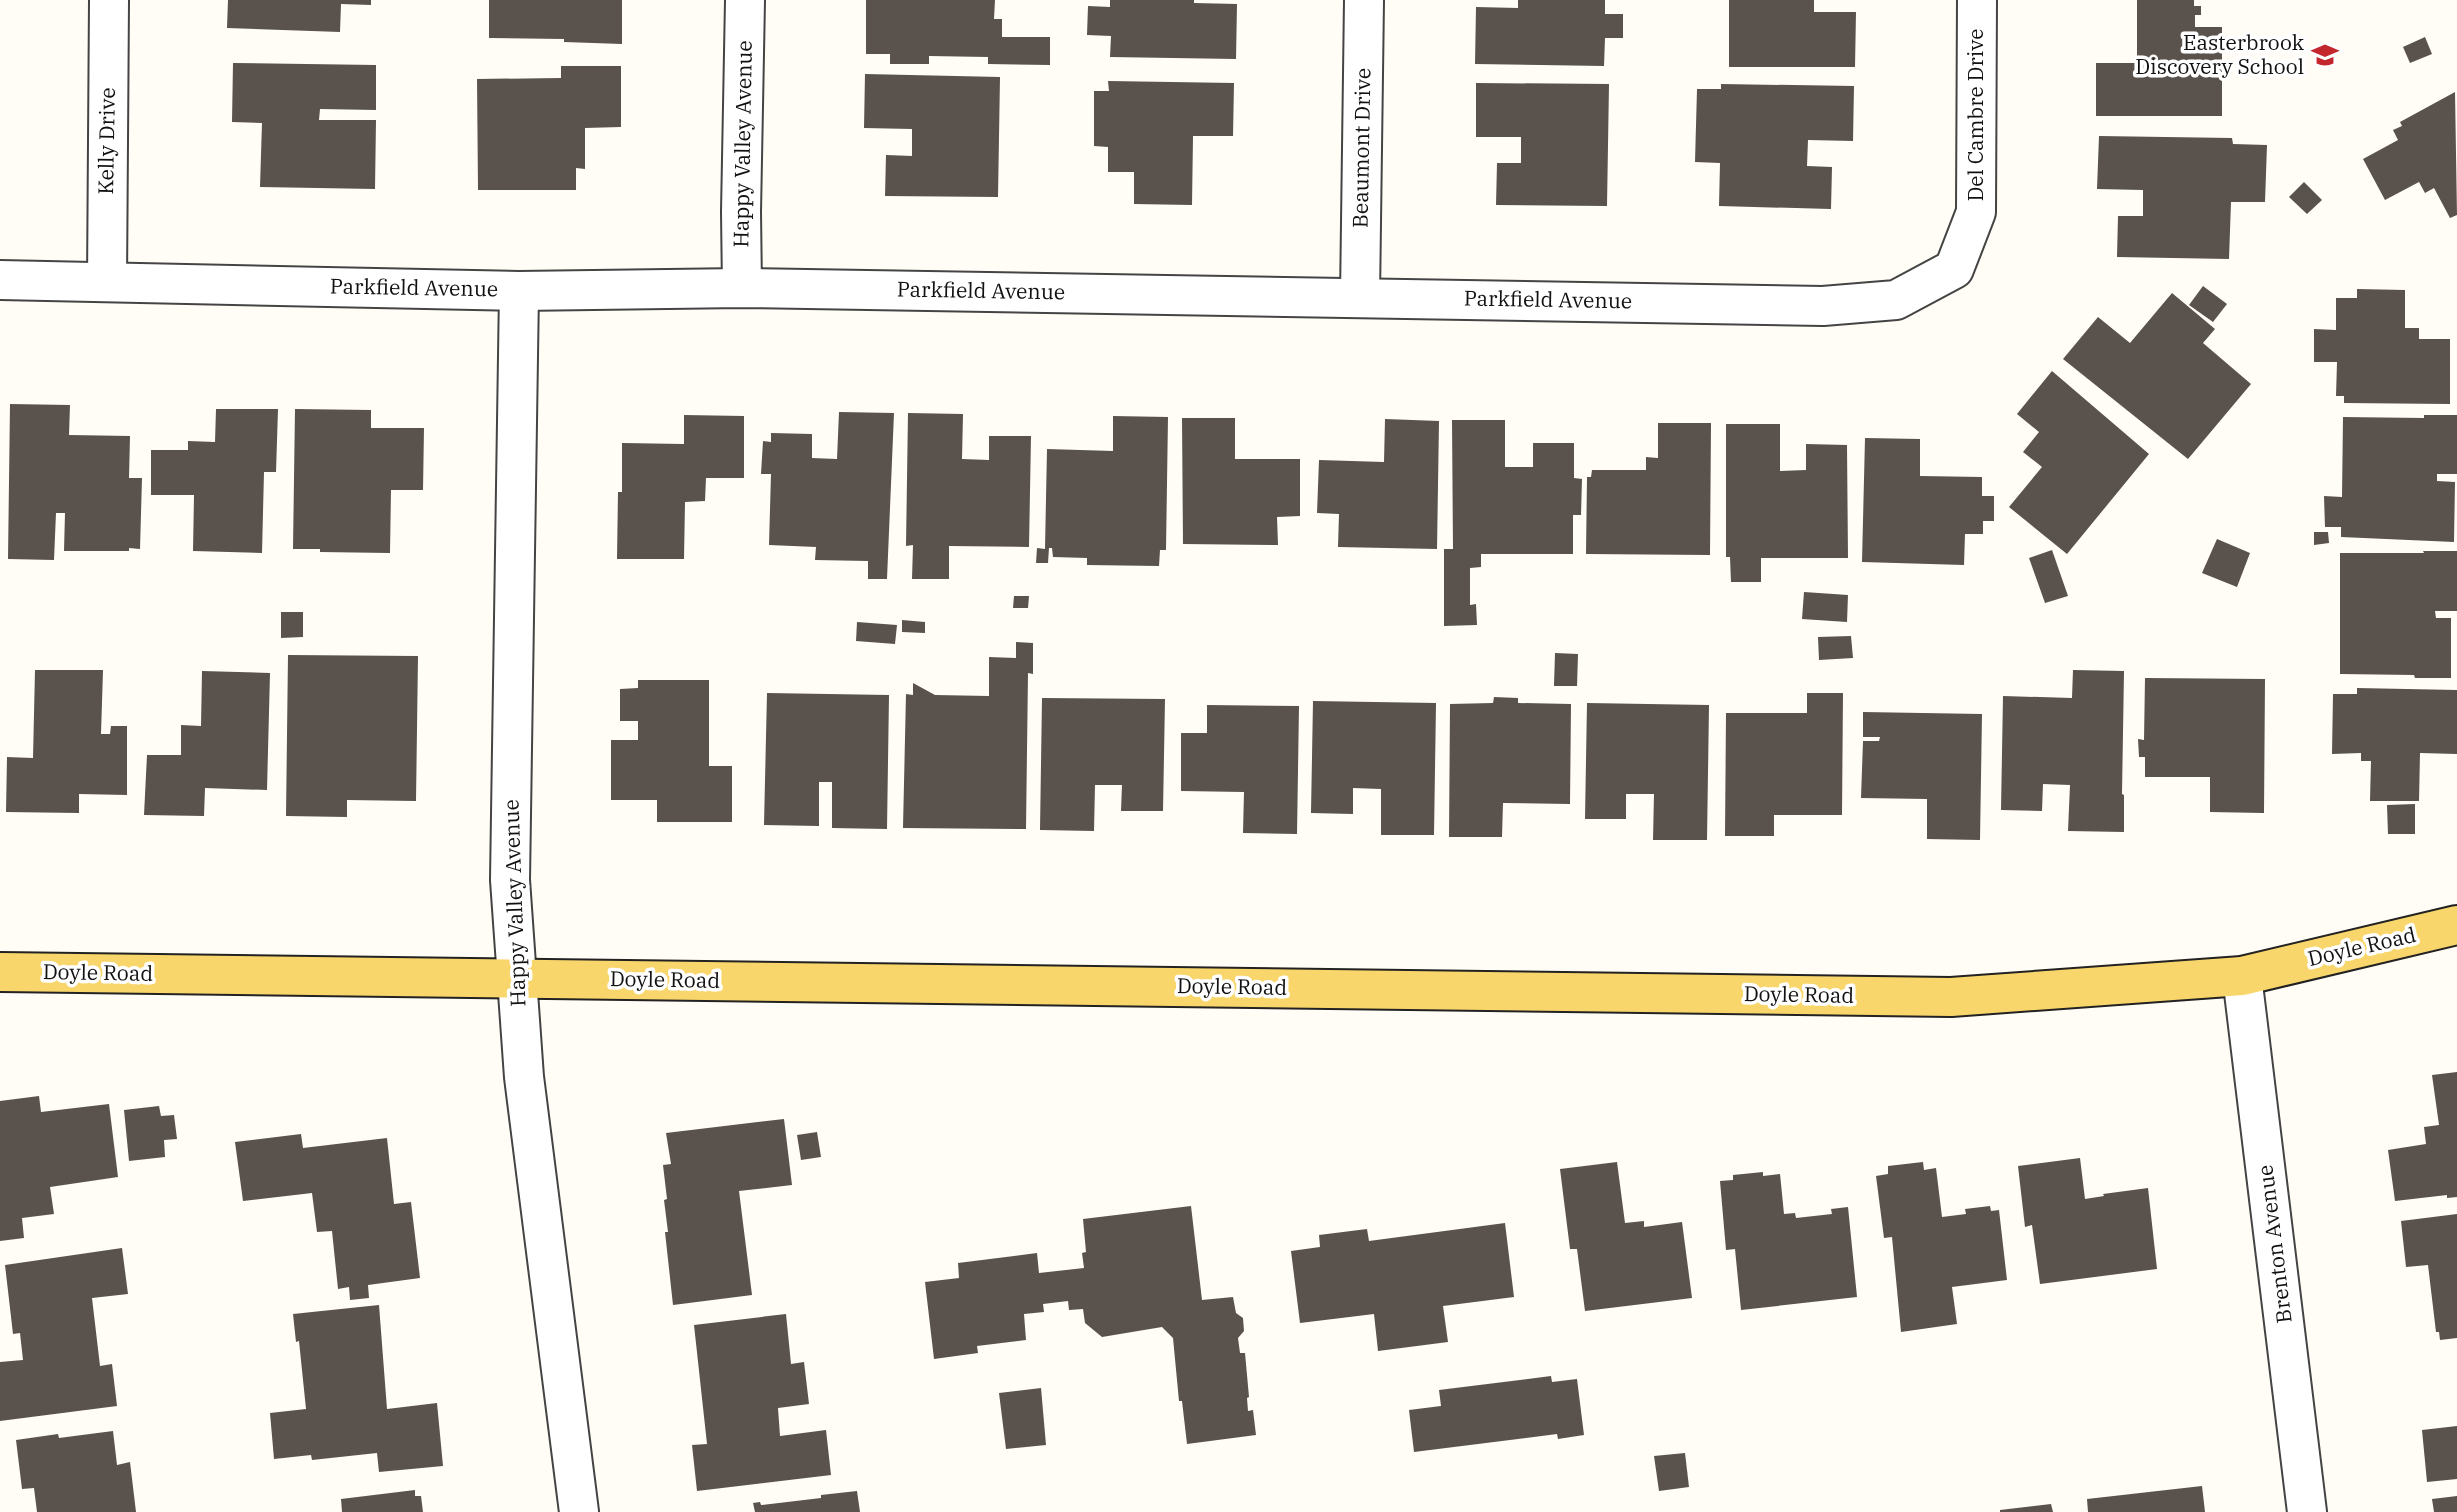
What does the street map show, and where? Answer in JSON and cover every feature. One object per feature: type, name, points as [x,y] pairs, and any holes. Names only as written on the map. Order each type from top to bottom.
[{"type":"main road","name":"Doyle Road","points":[[0,972],[1951,997],[2242,976],[2457,925]]},
{"type":"street","name":"Kelly Drive","points":[[107,282],[109,0]]},
{"type":"street","name":"Happy Valley Avenue","points":[[742,288],[744,0]]},
{"type":"street","name":"Beaumont Drive","points":[[1360,297],[1364,0]]},
{"type":"street","name":"Del Cambre Drive","points":[[1954,269],[1976,212],[1977,0]]},
{"type":"street","name":"Parkfield Avenue","points":[[0,280],[519,291],[742,288],[1823,306],[1896,300],[1954,269]]},
{"type":"street","name":"Happy Valley Avenue","points":[[519,291],[510,880],[524,1077],[579,1512]]},
{"type":"street","name":"Brenton Avenue","points":[[2242,976],[2307,1512]]},
{"type":"building","points":[[228,0],[371,0],[371,5],[341,4],[340,32],[227,28]]},
{"type":"building","points":[[489,0],[622,0],[622,44],[564,42],[564,39],[489,38]]},
{"type":"building","points":[[866,0],[995,0],[994,19],[1002,19],[1002,37],[1050,37],[1050,65],[988,64],[988,57],[929,56],[929,64],[890,64],[890,54],[866,54]]},
{"type":"building","points":[[1110,0],[1194,0],[1194,3],[1237,4],[1236,59],[1110,57],[1111,36],[1087,35],[1088,6],[1110,7]]},
{"type":"building","points":[[1518,0],[1605,0],[1605,14],[1623,14],[1623,38],[1605,38],[1604,66],[1475,64],[1476,7],[1518,8]]},
{"type":"building","points":[[1729,0],[1814,0],[1814,12],[1856,12],[1855,67],[1729,67]]},
{"type":"building","points":[[2137,0],[2194,0],[2194,6],[2201,6],[2201,15],[2195,15],[2195,27],[2222,27],[2222,116],[2096,116],[2096,63],[2137,63]]},
{"type":"building","points":[[2425,37],[2432,54],[2410,63],[2403,47]]},
{"type":"building","points":[[233,63],[376,65],[376,110],[320,109],[319,120],[376,120],[375,189],[260,187],[262,123],[232,122]]},
{"type":"building","points":[[561,66],[621,66],[621,127],[585,128],[585,169],[576,168],[576,190],[478,190],[477,79],[561,78]]},
{"type":"building","points":[[865,74],[1000,77],[998,197],[885,196],[886,155],[912,156],[912,129],[864,128]]},
{"type":"building","points":[[1108,81],[1234,83],[1233,136],[1193,136],[1192,205],[1134,204],[1134,172],[1108,172],[1108,147],[1094,146],[1094,91],[1109,91]]},
{"type":"building","points":[[1476,83],[1609,84],[1607,206],[1496,205],[1497,163],[1521,163],[1521,137],[1476,137]]},
{"type":"building","points":[[1721,84],[1854,86],[1853,141],[1808,140],[1807,166],[1832,167],[1831,209],[1719,206],[1720,163],[1695,162],[1697,89],[1721,89]]},
{"type":"building","points":[[2455,92],[2457,215],[2450,218],[2434,188],[2425,193],[2419,182],[2385,200],[2363,159],[2398,140],[2393,130],[2402,126],[2400,122]]},
{"type":"building","points":[[2099,136],[2232,138],[2233,144],[2267,145],[2265,202],[2231,202],[2229,259],[2117,257],[2118,216],[2143,216],[2143,190],[2097,189]]},
{"type":"building","points":[[2304,182],[2322,200],[2307,214],[2289,197]]},
{"type":"building","points":[[2203,286],[2227,304],[2213,322],[2189,305]]},
{"type":"building","points":[[2357,289],[2405,290],[2405,328],[2419,328],[2419,339],[2450,339],[2450,404],[2344,403],[2344,396],[2336,396],[2337,362],[2314,362],[2314,329],[2336,330],[2336,298],[2357,298]]},
{"type":"building","points":[[2172,293],[2215,329],[2203,343],[2251,384],[2188,459],[2063,359],[2098,317],[2130,343]]},
{"type":"building","points":[[2052,371],[2149,454],[2067,554],[2009,507],[2042,467],[2023,452],[2039,432],[2017,414]]},
{"type":"building","points":[[10,404],[70,405],[69,435],[130,436],[129,478],[142,478],[140,549],[64,551],[65,513],[56,513],[54,560],[8,559]]},
{"type":"building","points":[[216,409],[278,409],[276,472],[264,472],[262,553],[193,551],[194,495],[151,495],[151,450],[188,450],[188,441],[215,442]]},
{"type":"building","points":[[295,409],[371,410],[371,428],[424,428],[423,490],[391,490],[390,553],[293,549]]},
{"type":"building","points":[[839,412],[894,413],[887,579],[868,579],[868,561],[815,560],[816,547],[769,545],[771,474],[761,474],[763,441],[771,442],[771,433],[812,434],[812,458],[837,459]]},
{"type":"building","points":[[908,413],[963,414],[962,459],[989,460],[989,436],[1031,436],[1029,547],[949,546],[949,579],[912,579],[913,545],[906,546]]},
{"type":"building","points":[[684,415],[744,416],[744,478],[706,478],[705,501],[685,502],[684,559],[617,559],[618,492],[622,492],[622,443],[684,444]]},
{"type":"building","points":[[2424,415],[2457,415],[2457,474],[2437,474],[2437,481],[2455,482],[2454,542],[2341,537],[2341,527],[2325,527],[2324,496],[2342,497],[2343,417],[2424,418]]},
{"type":"building","points":[[1113,416],[1168,417],[1166,550],[1160,550],[1159,566],[1087,565],[1087,558],[1053,557],[1052,548],[1049,548],[1048,563],[1036,563],[1037,548],[1045,549],[1047,449],[1113,451]]},
{"type":"building","points":[[1182,418],[1235,418],[1235,459],[1300,459],[1300,516],[1277,517],[1278,545],[1183,544]]},
{"type":"building","points":[[1385,419],[1439,421],[1437,549],[1338,547],[1339,514],[1317,513],[1319,460],[1384,462]]},
{"type":"building","points":[[1452,420],[1505,420],[1505,467],[1533,467],[1533,443],[1574,443],[1574,478],[1582,479],[1581,515],[1573,515],[1573,554],[1481,554],[1481,567],[1470,568],[1470,605],[1476,604],[1477,625],[1444,626],[1444,549],[1453,549]]},
{"type":"building","points":[[1658,423],[1711,423],[1710,555],[1586,554],[1587,477],[1591,477],[1592,470],[1646,470],[1646,457],[1658,458]]},
{"type":"building","points":[[1726,424],[1780,424],[1780,471],[1806,470],[1806,444],[1847,445],[1848,558],[1761,558],[1761,582],[1731,582],[1730,557],[1726,557]]},
{"type":"building","points":[[1865,438],[1920,439],[1920,476],[1982,477],[1982,496],[1994,496],[1994,521],[1983,521],[1983,534],[1965,534],[1964,565],[1862,562]]},
{"type":"building","points":[[2314,532],[2328,532],[2329,543],[2314,545]]},
{"type":"building","points":[[2217,539],[2250,553],[2237,587],[2202,573]]},
{"type":"building","points":[[2052,550],[2068,596],[2045,603],[2029,558]]},
{"type":"building","points":[[2423,551],[2457,551],[2457,611],[2435,611],[2436,618],[2451,618],[2451,678],[2340,674],[2340,553],[2424,553]]},
{"type":"building","points":[[1804,592],[1848,595],[1847,622],[1802,619]]},
{"type":"building","points":[[1014,596],[1029,596],[1028,608],[1013,608]]},
{"type":"building","points":[[281,612],[303,612],[303,637],[281,638]]},
{"type":"building","points":[[902,620],[925,622],[925,633],[902,632]]},
{"type":"building","points":[[857,622],[897,625],[895,644],[856,641]]},
{"type":"building","points":[[1851,636],[1853,658],[1819,660],[1818,637]]},
{"type":"building","points":[[1016,642],[1033,643],[1033,674],[1028,673],[1026,829],[903,828],[906,694],[913,695],[913,683],[935,695],[989,696],[989,657],[1016,658]]},
{"type":"building","points":[[1555,653],[1578,654],[1577,686],[1554,686]]},
{"type":"building","points":[[288,655],[418,656],[416,801],[347,800],[347,817],[286,816]]},
{"type":"building","points":[[35,670],[103,670],[101,734],[110,734],[111,726],[127,726],[127,795],[79,794],[79,813],[6,812],[7,757],[33,758]]},
{"type":"building","points":[[2073,670],[2124,671],[2124,832],[2068,831],[2070,785],[2043,784],[2042,811],[2001,810],[2003,696],[2072,698]]},
{"type":"building","points":[[202,671],[270,673],[267,790],[205,788],[204,816],[144,815],[147,755],[181,755],[181,725],[201,726]]},
{"type":"building","points":[[2145,678],[2265,679],[2264,813],[2210,812],[2210,777],[2145,777],[2145,757],[2139,757],[2138,739],[2144,740]]},
{"type":"building","points":[[638,680],[709,680],[709,766],[732,766],[732,822],[657,822],[657,800],[611,800],[611,740],[638,740],[638,721],[620,721],[620,689],[638,688]]},
{"type":"building","points":[[2357,688],[2457,690],[2457,754],[2420,753],[2419,801],[2370,801],[2371,761],[2361,761],[2361,753],[2332,754],[2333,694],[2357,694]]},
{"type":"building","points":[[767,693],[889,695],[887,829],[832,828],[832,782],[819,782],[819,826],[764,825]]},
{"type":"building","points":[[1807,693],[1843,693],[1842,815],[1774,815],[1774,836],[1725,836],[1726,713],[1807,713]]},
{"type":"building","points":[[1494,697],[1518,698],[1518,703],[1571,704],[1570,804],[1503,803],[1502,837],[1449,837],[1450,704],[1493,703]]},
{"type":"building","points":[[1042,698],[1165,699],[1163,811],[1121,811],[1122,785],[1095,785],[1094,831],[1040,830]]},
{"type":"building","points":[[1313,701],[1436,703],[1434,835],[1381,835],[1381,789],[1353,788],[1353,814],[1311,813]]},
{"type":"building","points":[[1587,703],[1709,705],[1707,840],[1653,840],[1654,794],[1626,794],[1626,819],[1585,819]]},
{"type":"building","points":[[1207,705],[1299,706],[1297,834],[1243,833],[1244,792],[1181,791],[1181,733],[1207,733]]},
{"type":"building","points":[[1863,712],[1982,714],[1980,840],[1927,839],[1927,799],[1861,798],[1863,741],[1879,741],[1880,737],[1863,737]]},
{"type":"building","points":[[2415,804],[2415,834],[2388,834],[2387,805]]},
{"type":"building","points":[[2457,1072],[2457,1197],[2447,1198],[2447,1195],[2395,1201],[2388,1150],[2426,1144],[2424,1127],[2439,1125],[2432,1075]]},
{"type":"building","points":[[39,1096],[41,1112],[109,1104],[118,1177],[50,1187],[54,1214],[22,1218],[24,1238],[0,1241],[0,1101]]},
{"type":"building","points":[[159,1106],[161,1116],[174,1115],[177,1139],[164,1140],[165,1157],[129,1161],[124,1110]]},
{"type":"building","points":[[784,1119],[792,1185],[739,1191],[752,1295],[673,1305],[665,1232],[668,1232],[663,1165],[671,1164],[666,1133]]},
{"type":"building","points":[[817,1132],[821,1157],[801,1160],[797,1135]]},
{"type":"building","points":[[301,1134],[303,1148],[387,1138],[394,1204],[411,1202],[420,1278],[368,1285],[369,1298],[350,1300],[349,1287],[338,1289],[332,1231],[317,1232],[312,1193],[243,1201],[235,1142]]},
{"type":"building","points":[[2080,1158],[2085,1199],[2148,1188],[2157,1269],[2040,1284],[2032,1225],[2025,1227],[2018,1166]]},
{"type":"building","points":[[1617,1162],[1625,1223],[1644,1221],[1644,1227],[1682,1222],[1692,1298],[1585,1311],[1577,1249],[1570,1249],[1560,1169]]},
{"type":"building","points":[[1923,1162],[1924,1170],[1936,1168],[1942,1217],[1966,1214],[1965,1209],[1990,1206],[1991,1211],[1999,1210],[2007,1280],[1952,1287],[1957,1324],[1901,1332],[1892,1237],[1884,1238],[1876,1176],[1888,1174],[1888,1166]]},
{"type":"building","points":[[1763,1172],[1763,1176],[1780,1174],[1784,1214],[1795,1213],[1796,1218],[1832,1214],[1831,1209],[1848,1207],[1857,1297],[1741,1310],[1735,1249],[1726,1250],[1720,1181],[1733,1180],[1733,1175]]},
{"type":"building","points":[[1191,1206],[1202,1300],[1233,1297],[1236,1313],[1243,1318],[1244,1331],[1238,1338],[1240,1353],[1245,1353],[1248,1411],[1253,1410],[1256,1435],[1187,1444],[1182,1401],[1179,1401],[1173,1338],[1162,1327],[1102,1337],[1085,1323],[1083,1309],[1069,1310],[1068,1301],[1043,1304],[1044,1312],[1024,1314],[1026,1340],[977,1346],[978,1353],[934,1359],[925,1282],[959,1278],[958,1263],[1037,1253],[1039,1273],[1084,1268],[1082,1253],[1086,1252],[1083,1219]]},
{"type":"building","points":[[2457,1214],[2457,1338],[2440,1340],[2439,1332],[2436,1332],[2428,1265],[2406,1267],[2401,1221]]},
{"type":"building","points":[[1505,1223],[1514,1297],[1443,1306],[1448,1342],[1378,1351],[1374,1314],[1300,1323],[1291,1251],[1320,1247],[1319,1235],[1367,1229],[1369,1241]]},
{"type":"building","points":[[122,1248],[128,1294],[92,1298],[100,1366],[112,1364],[117,1406],[0,1421],[0,1362],[23,1360],[20,1333],[13,1334],[5,1265]]},
{"type":"building","points":[[379,1305],[387,1409],[437,1403],[443,1466],[379,1472],[377,1453],[312,1460],[311,1455],[274,1459],[270,1413],[306,1409],[299,1341],[296,1342],[293,1314]]},
{"type":"building","points":[[786,1314],[791,1364],[804,1362],[809,1404],[778,1408],[780,1436],[826,1430],[831,1475],[697,1491],[692,1445],[707,1444],[694,1325]]},
{"type":"building","points":[[1551,1376],[1552,1382],[1577,1379],[1584,1435],[1558,1439],[1557,1434],[1414,1452],[1409,1410],[1441,1406],[1439,1390]]},
{"type":"building","points":[[1041,1388],[1046,1445],[1006,1449],[999,1393]]},
{"type":"building","points":[[2457,1426],[2457,1479],[2427,1482],[2422,1430]]},
{"type":"building","points":[[113,1431],[117,1465],[130,1462],[136,1512],[37,1512],[34,1488],[22,1489],[16,1440]]},
{"type":"building","points":[[1685,1453],[1689,1487],[1659,1491],[1654,1456]]},
{"type":"building","points":[[2202,1486],[2205,1512],[2088,1512],[2087,1499]]},
{"type":"building","points":[[415,1490],[415,1496],[421,1496],[423,1512],[342,1512],[341,1499]]},
{"type":"building","points":[[857,1491],[860,1512],[755,1512],[753,1503],[760,1502],[761,1505]]},
{"type":"building","points":[[2457,1496],[2457,1512],[2434,1512],[2432,1499]]},
{"type":"building","points":[[2051,1504],[2053,1512],[2000,1512],[2000,1510]]},
{"type":"place","name":"Easterbrook Discovery School","points":[[2325,55]]}]
